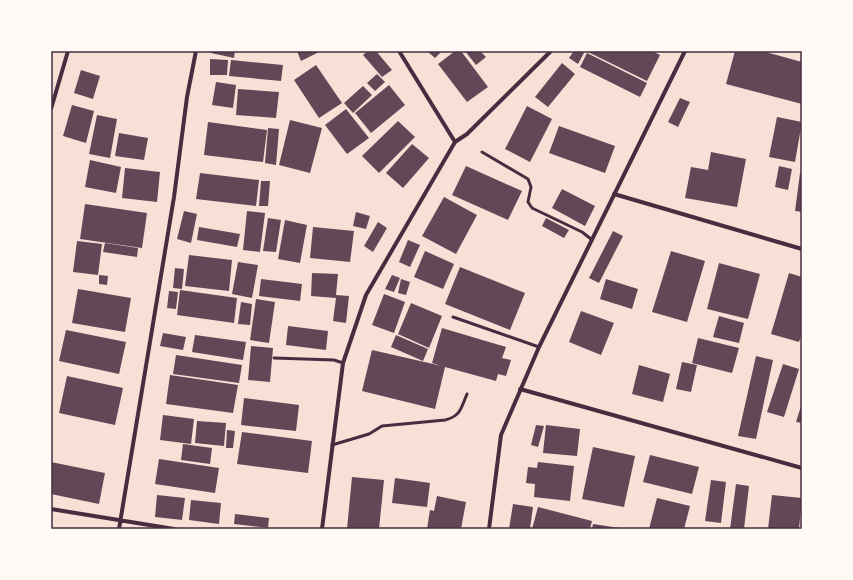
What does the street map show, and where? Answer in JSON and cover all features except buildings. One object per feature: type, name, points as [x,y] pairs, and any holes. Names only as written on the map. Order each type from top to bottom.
[{"type":"street","points":[[51,109],[68,51]]},
{"type":"street","points":[[119,529],[174,197],[187,97],[196,51]]},
{"type":"street","points":[[399,51],[455,142]]},
{"type":"street","points":[[322,529],[343,363],[366,295],[455,142],[467,134],[551,51]]},
{"type":"street","points":[[489,529],[501,435],[539,347],[685,51]]},
{"type":"street","points":[[614,194],[802,249]]},
{"type":"street","points":[[520,389],[802,468]]},
{"type":"street","points":[[51,509],[174,529]]},
{"type":"lane","points":[[482,152],[528,179],[531,187],[528,202],[532,208],[582,232],[591,239]]},
{"type":"lane","points":[[453,317],[539,347]]},
{"type":"lane","points":[[274,358],[334,360],[343,363]]},
{"type":"lane","points":[[332,445],[369,434],[382,426],[445,420],[455,417],[460,411],[467,394]]}]
